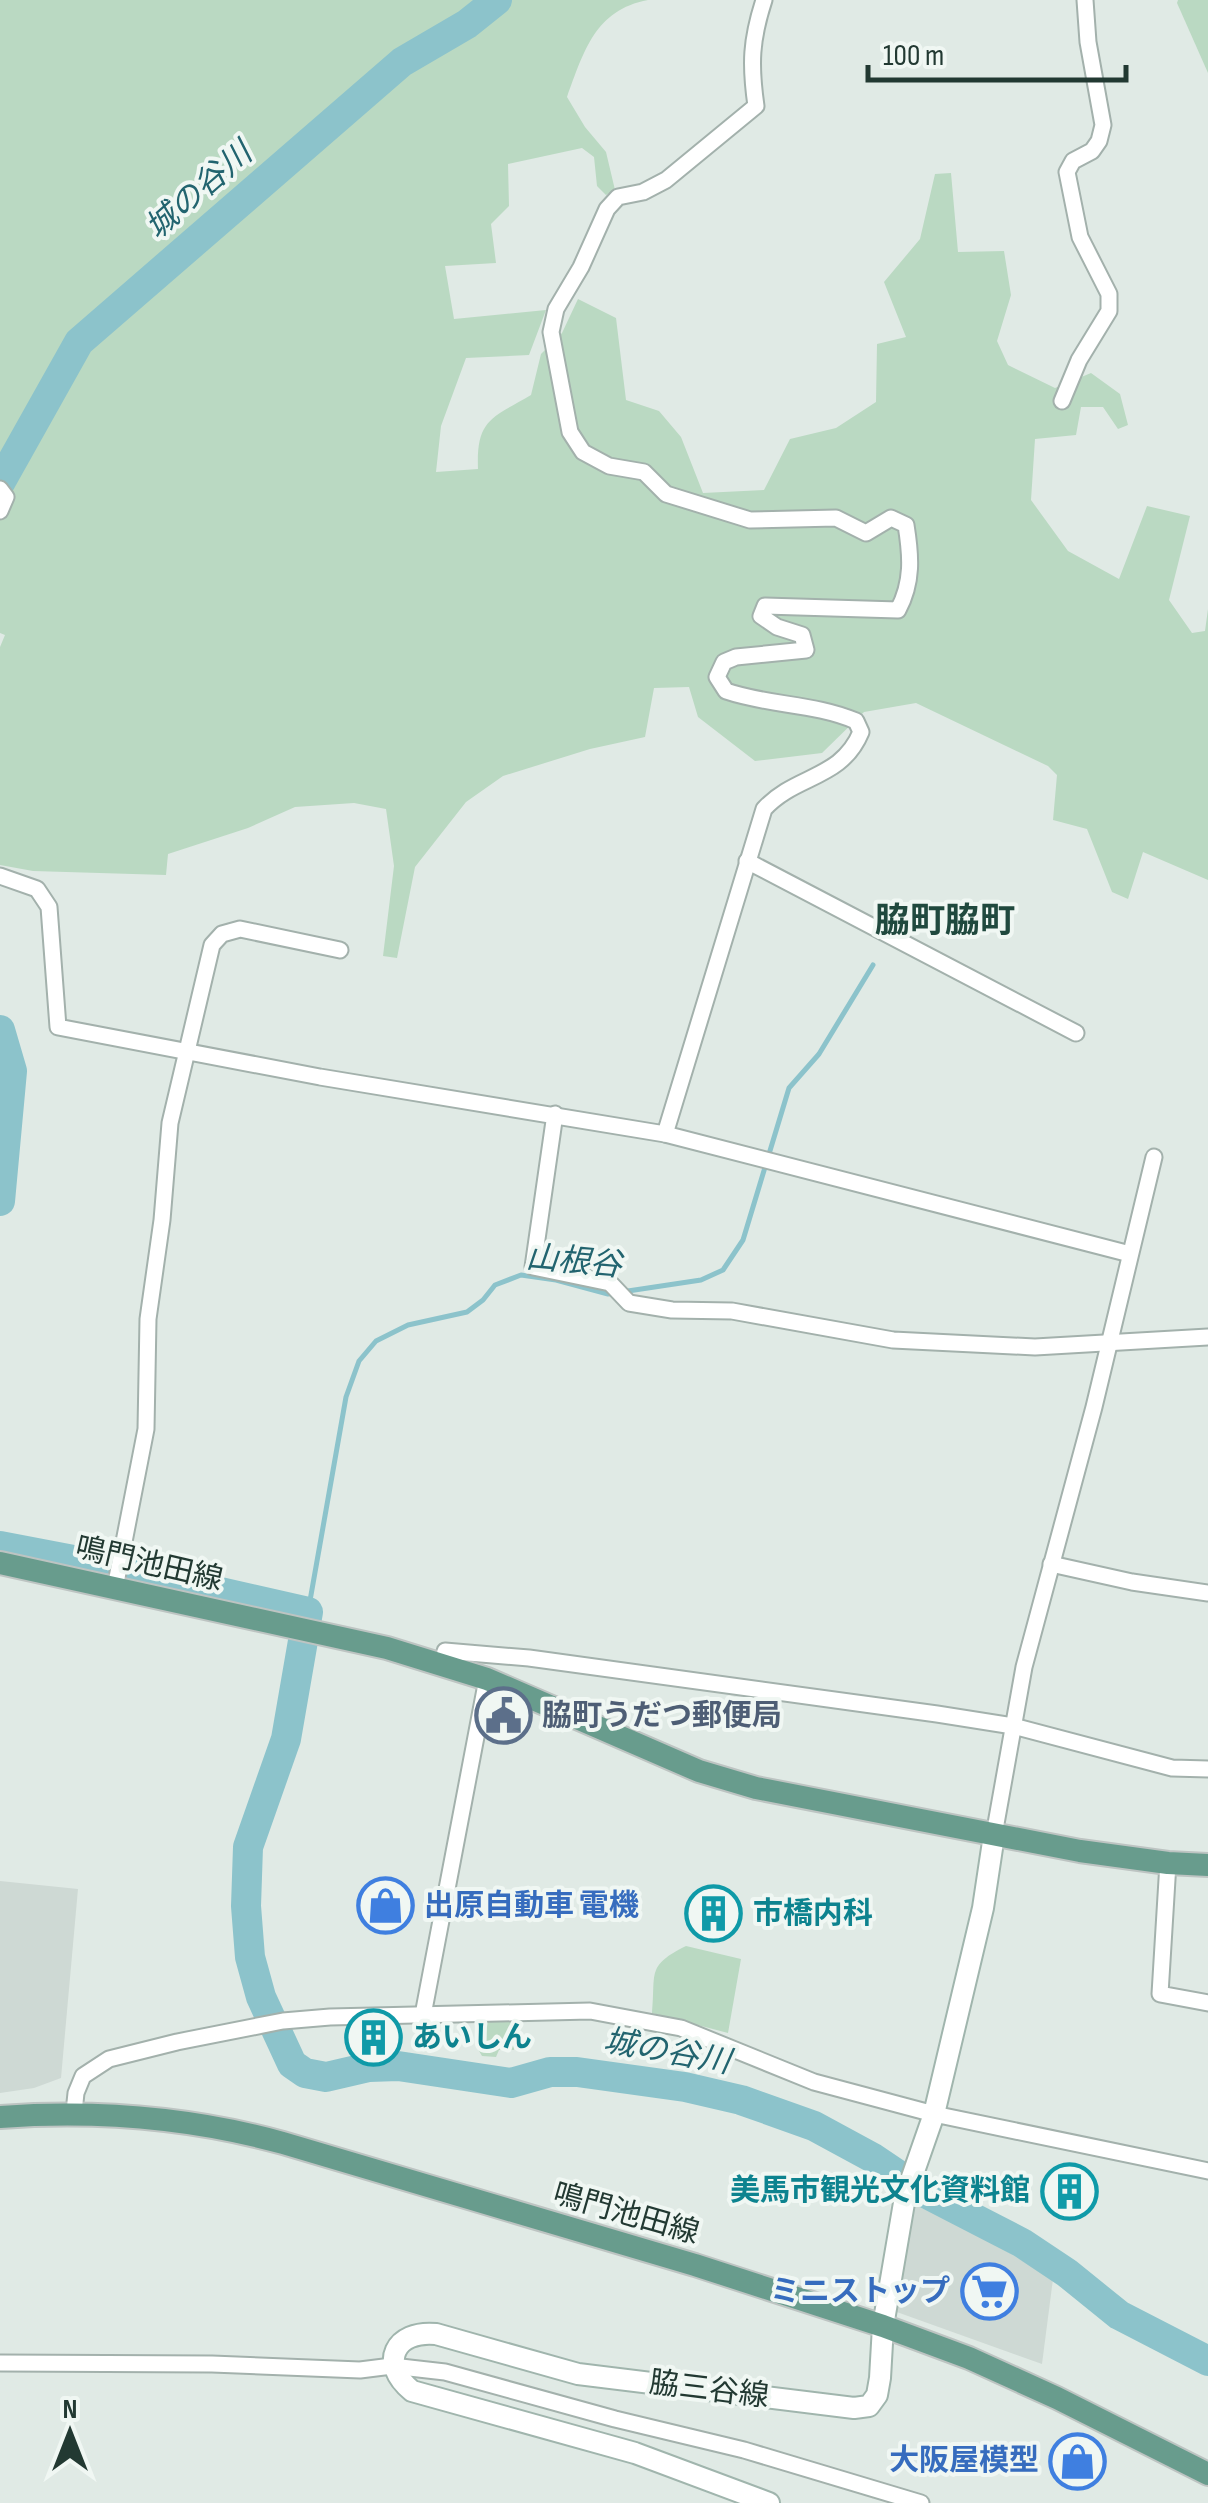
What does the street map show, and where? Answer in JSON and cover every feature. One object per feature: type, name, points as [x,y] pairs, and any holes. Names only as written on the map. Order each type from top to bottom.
[{"type":"main road","name":"鳴門池田線","points":[[0,1563],[386,1648],[487,1680],[699,1771],[756,1788],[1168,1864],[1208,1864]]},
{"type":"main road","name":"脇三谷線","points":[[392,2366],[403,2341],[418,2333],[436,2334],[578,2374],[854,2408],[869,2406],[877,2395],[884,2341],[882,2326],[905,2197],[934,2114],[983,1908],[994,1834]]},
{"type":"main road","name":"鳴門池田線","points":[[0,2116],[74,2112],[165,2118],[230,2128],[695,2265],[969,2358],[1208,2474]]},
{"type":"main road","points":[[392,2366],[399,2380],[412,2391],[635,2454],[769,2503]]},
{"type":"street","points":[[665,1134],[764,809],[779,793],[838,765],[855,746],[860,732],[856,721],[839,714],[760,702],[726,691],[718,677],[724,662],[736,657],[806,650],[802,635],[777,627],[760,616],[764,606],[898,610],[910,576],[906,525],[891,518],[866,533],[836,518],[750,520],[666,494],[644,472],[609,466],[583,452],[570,432],[551,332],[556,309],[607,209],[618,197],[643,192],[666,180],[756,106],[750,61],[752,36],[764,0]]},
{"type":"street","points":[[1062,401],[1079,360],[1109,311],[1109,294],[1080,236],[1067,172],[1072,161],[1092,151],[1102,126],[1085,0]]},
{"type":"street","points":[[0,489],[6,497],[0,511]]},
{"type":"street","points":[[747,862],[1076,1034]]},
{"type":"street","points":[[0,876],[37,890],[49,907],[58,1028],[320,1077],[665,1134],[1130,1254]]},
{"type":"street","points":[[115,1588],[146,1429],[148,1319],[170,1123],[212,945],[222,934],[240,929],[340,950]]},
{"type":"street","points":[[555,1114],[533,1267],[610,1283],[628,1303],[672,1310],[732,1311],[892,1340],[1016,1346],[1208,1337]]},
{"type":"street","points":[[994,1834],[1024,1666],[1154,1157]]},
{"type":"street","points":[[1051,1564],[1208,1593]]},
{"type":"street","points":[[443,1665],[446,1652],[529,1658],[1013,1726],[1172,1768],[1208,1769]]},
{"type":"street","points":[[423,2015],[487,1680]]},
{"type":"street","points":[[1168,1864],[1160,1994],[1208,2003]]},
{"type":"street","points":[[74,2112],[83,2076],[109,2059],[263,2025],[330,2017],[590,2012],[682,2028],[814,2082],[934,2114],[1208,2171]]},
{"type":"street","points":[[0,2363],[212,2364],[360,2370],[392,2366],[445,2372],[744,2450],[921,2503]]},
{"type":"shaded area","points":[[0,1881],[78,1889],[61,2078],[34,2088],[0,2093]]},
{"type":"shaded area","points":[[909,2202],[976,2233],[1053,2279],[1042,2364],[894,2311]]},
{"type":"green space","points":[[0,0],[648,0],[630,5],[604,23],[586,49],[567,97],[606,152],[615,190],[606,195],[597,186],[594,157],[582,148],[508,164],[509,206],[491,224],[496,263],[445,266],[454,319],[546,310],[529,355],[466,358],[441,426],[436,472],[478,469],[484,430],[497,415],[531,395],[541,354],[562,333],[578,299],[616,318],[626,400],[659,411],[681,437],[703,493],[764,490],[790,439],[836,428],[876,402],[877,344],[906,337],[884,282],[920,239],[935,174],[951,173],[958,252],[1004,251],[1011,295],[997,341],[1008,365],[1055,388],[1091,373],[1120,394],[1128,425],[1118,429],[1103,407],[1081,407],[1076,435],[1035,439],[1031,500],[1068,551],[1119,579],[1147,506],[1190,516],[1169,600],[1192,633],[1205,631],[1208,609],[1208,880],[1143,852],[1128,899],[1112,892],[1087,829],[1053,820],[1057,775],[1048,766],[916,703],[864,712],[822,753],[755,761],[698,717],[689,687],[654,688],[645,737],[503,776],[466,802],[415,867],[397,958],[383,956],[394,866],[386,809],[354,803],[295,807],[248,828],[168,854],[166,875],[33,871],[0,865],[0,647],[5,635],[0,633]]},
{"type":"green space","points":[[1208,0],[1208,73],[1177,3]]},
{"type":"green space","points":[[686,1946],[741,1959],[728,2033],[652,2013],[659,1965]]},
{"type":"green space","points":[[482,2019],[516,2019],[514,2050],[499,2050],[496,2057],[482,2056],[478,2049]]},
{"type":"waterway","name":"城の谷川","points":[[0,483],[79,342],[402,62],[467,24],[497,0]]},
{"type":"waterway","name":"山根谷","points":[[308,1612],[346,1397],[359,1361],[376,1341],[408,1325],[467,1312],[495,1285],[521,1275],[608,1294],[701,1280],[723,1270],[743,1240],[789,1088],[819,1054],[873,965]]},
{"type":"waterway","name":"城の谷川","points":[[0,1030],[12,1071],[0,1201]]},
{"type":"waterway","name":"城の谷川","points":[[0,1546],[308,1612],[286,1739],[248,1847],[246,1906],[250,1957],[261,1997],[292,2064],[305,2073],[326,2077],[369,2067],[398,2066],[511,2083],[550,2072],[577,2072],[685,2087],[741,2100],[814,2126],[873,2158],[925,2193],[1022,2243],[1119,2315],[1208,2361]]},
{"type":"place","name":"脇町うだつ郵便局","points":[[503,1716]]},
{"type":"place","name":"出原自動車 電機","points":[[385,1906]]},
{"type":"place","name":"市橋内科","points":[[714,1914]]},
{"type":"place","name":"あいしん","points":[[373,2038]]},
{"type":"place","name":"美馬市観光文化資料館","points":[[1069,2191]]},
{"type":"place","name":"ミニストップ","points":[[989,2292]]},
{"type":"place","name":"大阪屋模型","points":[[1078,2461]]},
{"type":"district","name":"脇町脇町","points":[[945,921]]}]
